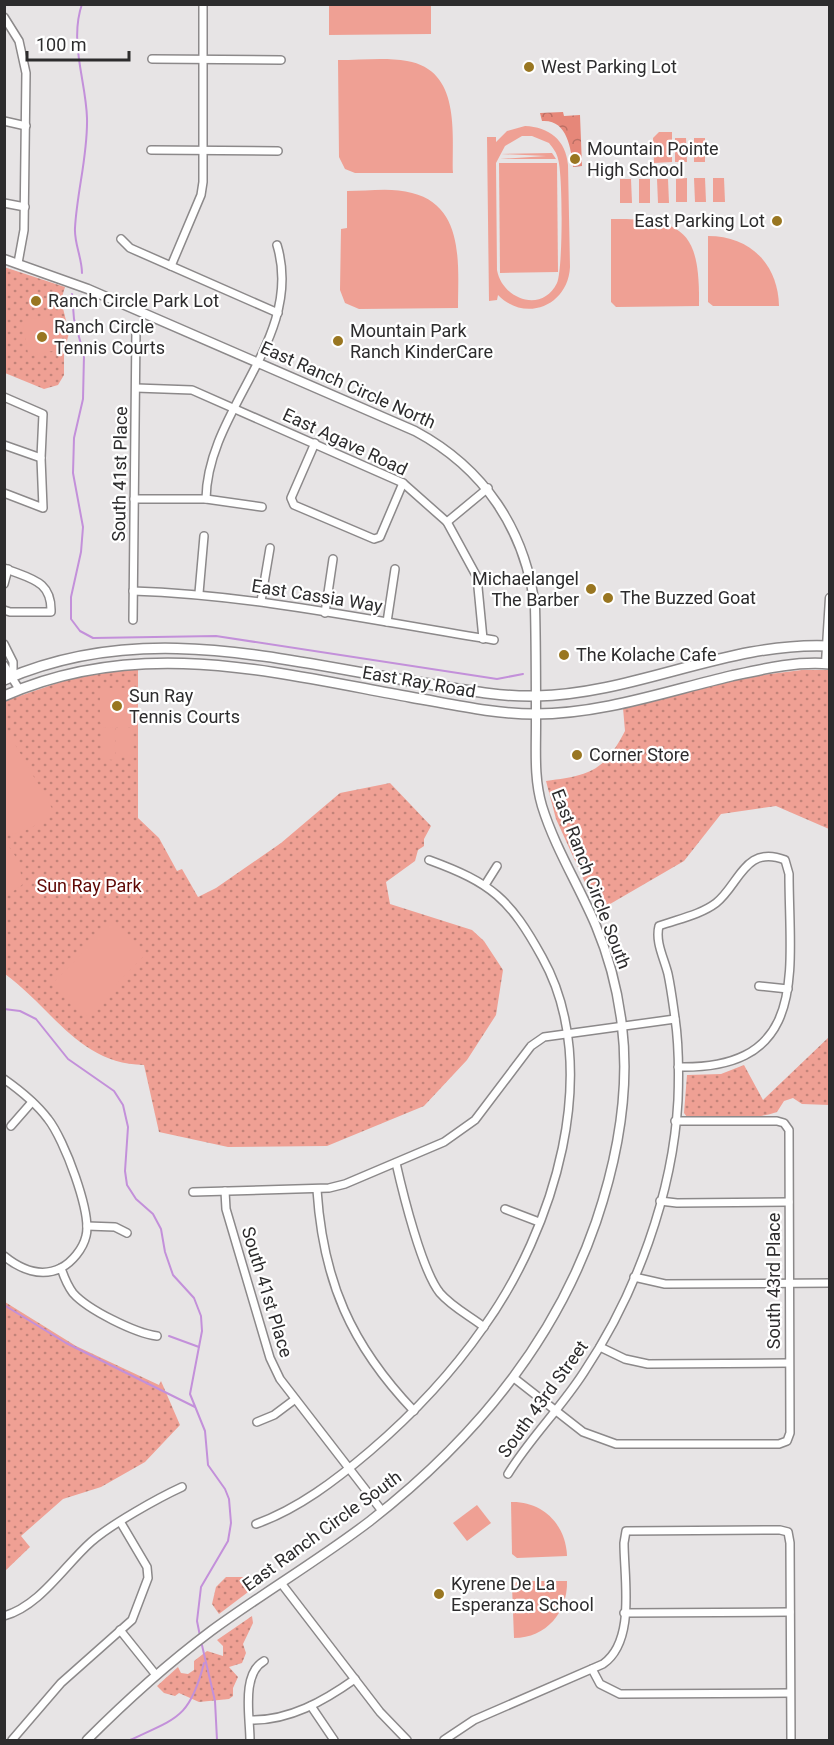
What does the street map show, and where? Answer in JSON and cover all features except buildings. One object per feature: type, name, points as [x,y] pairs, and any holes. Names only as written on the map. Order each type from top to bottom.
[{"type":"main road","name":"East Ray Road","points":[[9,678],[84,654],[161,646],[217,650],[488,693],[536,705],[597,708],[767,668],[828,663]]},
{"type":"main road","name":"East Ray Road","points":[[4,696],[19,689],[86,669],[161,661],[205,663],[488,710],[536,705],[765,650],[828,646]]},
{"type":"main road","points":[[363,688],[365,674]]},
{"type":"street","points":[[171,266],[201,195],[203,4]]},
{"type":"street","points":[[4,18],[14,30],[24,58],[25,207],[23,241],[18,262]]},
{"type":"street","points":[[152,59],[281,60]]},
{"type":"street","points":[[4,121],[26,126]]},
{"type":"street","points":[[151,150],[278,151]]},
{"type":"street","points":[[4,203],[25,207]]},
{"type":"street","points":[[121,239],[130,248],[278,313]]},
{"type":"street","points":[[206,499],[210,459],[233,407],[257,363],[278,313],[282,261],[278,245]]},
{"type":"street","name":"East Ranch Circle North","points":[[4,259],[88,288],[428,438],[461,462],[488,488],[514,529],[527,562],[533,587],[536,705]]},
{"type":"street","name":"South 41st Place","points":[[133,620],[136,329]]},
{"type":"street","name":"East Agave Road","points":[[136,388],[192,390],[404,483],[447,522],[477,577],[483,639]]},
{"type":"street","points":[[4,397],[43,414],[41,458],[43,508],[4,493]]},
{"type":"street","points":[[315,443],[291,498],[294,505],[374,539],[380,537],[404,483]]},
{"type":"street","points":[[4,444],[41,458]]},
{"type":"street","points":[[447,522],[488,488]]},
{"type":"street","points":[[134,500],[206,499],[262,507]]},
{"type":"street","points":[[199,593],[204,536]]},
{"type":"street","points":[[261,601],[270,548]]},
{"type":"street","points":[[325,613],[333,559]]},
{"type":"street","points":[[387,622],[395,568]]},
{"type":"street","points":[[4,584],[6,569],[43,585],[51,597],[51,612],[4,610]]},
{"type":"street","name":"East Cassia Way","points":[[133,591],[199,593],[261,601],[494,640]]},
{"type":"street","points":[[828,663],[830,598]]},
{"type":"street","points":[[4,644],[14,662],[9,678]]},
{"type":"street","points":[[4,665],[9,678],[19,689]]},
{"type":"street","name":"East Ranch Circle South","points":[[87,1740],[156,1675],[192,1646],[382,1511],[444,1456],[514,1378],[565,1296],[588,1245],[613,1164],[624,1094],[622,1025],[608,958],[541,802],[536,767],[536,705]]},
{"type":"street","name":"South 43rd Street","points":[[508,1474],[556,1412],[600,1347],[634,1276],[660,1201],[675,1121],[678,1068],[675,1019],[668,975],[657,934],[659,926],[700,912],[716,903],[742,869],[754,860],[774,857],[785,860],[789,874],[788,988]]},
{"type":"street","points":[[256,1524],[307,1498],[349,1469],[414,1411],[454,1367],[484,1327],[514,1280],[539,1222],[554,1177],[566,1125],[570,1073],[568,1032],[558,991],[546,964],[513,909],[485,885],[429,860]]},
{"type":"street","points":[[485,885],[497,866]]},
{"type":"street","points":[[678,1068],[717,1066],[744,1057],[771,1034],[786,1004],[788,988],[759,986]]},
{"type":"street","points":[[193,1192],[317,1190],[345,1184],[444,1142],[467,1128],[486,1108],[531,1046],[544,1036],[675,1019]]},
{"type":"street","points":[[4,1079],[32,1102],[50,1121],[66,1149],[86,1213],[87,1226],[86,1237],[80,1249],[73,1259],[61,1268],[40,1272],[25,1270],[4,1256]]},
{"type":"street","points":[[11,1125],[32,1102]]},
{"type":"street","name":"South 43rd Place","points":[[556,1412],[596,1439],[616,1444],[779,1444],[787,1441],[790,1433],[789,1130],[784,1123],[675,1121]]},
{"type":"street","points":[[396,1163],[432,1280],[447,1300],[484,1327]]},
{"type":"street","points":[[317,1190],[321,1235],[349,1323],[372,1364],[414,1411]]},
{"type":"street","name":"South 41st Place","points":[[225,1191],[226,1209],[270,1358],[280,1379],[382,1511]]},
{"type":"street","points":[[660,1201],[677,1203],[789,1202]]},
{"type":"street","points":[[505,1209],[539,1222]]},
{"type":"street","points":[[87,1226],[115,1227],[127,1233]]},
{"type":"street","points":[[61,1268],[66,1283],[83,1302],[142,1334],[157,1336]]},
{"type":"street","points":[[634,1276],[665,1284],[830,1283]]},
{"type":"street","points":[[600,1347],[626,1359],[648,1364],[789,1363]]},
{"type":"street","points":[[514,1378],[556,1412]]},
{"type":"street","points":[[257,1422],[274,1415],[294,1400]]},
{"type":"street","points":[[4,1616],[25,1606],[94,1540],[182,1487]]},
{"type":"street","points":[[12,1740],[61,1683],[132,1620],[148,1578],[142,1557],[121,1523]]},
{"type":"street","points":[[444,1740],[474,1720],[609,1660],[618,1648],[624,1632],[626,1531],[788,1532],[791,1740]]},
{"type":"street","points":[[281,1583],[390,1725],[406,1740]]},
{"type":"street","points":[[624,1612],[790,1612]]},
{"type":"street","points":[[120,1630],[156,1675]]},
{"type":"street","points":[[250,1740],[250,1679],[254,1669],[264,1661]]},
{"type":"street","points":[[592,1669],[600,1684],[620,1694],[790,1693]]},
{"type":"street","points":[[250,1720],[278,1716],[311,1706],[355,1679]]},
{"type":"street","points":[[311,1706],[334,1740]]},
{"type":"green space","points":[[329,5],[431,5],[431,34],[329,35]]},
{"type":"green space","points":[[338,60],[407,61],[424,67],[437,77],[450,105],[453,173],[355,173],[345,169],[339,157]]},
{"type":"green space","points":[[563,112],[564,116],[580,115],[582,166],[573,167],[566,136],[557,125],[542,121],[540,113]]},
{"type":"green space","points":[[525,126],[542,129],[555,136],[567,156],[570,267],[567,281],[562,292],[553,300],[532,309],[520,308],[498,295],[497,300],[489,301],[487,137],[496,137],[496,142],[507,131]],"holes":[[[522,136],[532,136],[549,143],[555,151],[560,168],[562,222],[557,283],[550,293],[533,300],[523,299],[506,289],[497,270],[496,163],[505,146]]]},
{"type":"green space","points":[[659,132],[672,132],[672,162],[654,163],[653,138]]},
{"type":"green space","points":[[675,138],[686,138],[687,162],[675,162]]},
{"type":"green space","points":[[694,138],[705,138],[705,162],[694,162]]},
{"type":"green space","points":[[552,153],[556,159],[500,159],[546,156],[501,154]]},
{"type":"green space","points":[[499,163],[557,163],[558,272],[500,273]]},
{"type":"green space","points":[[687,178],[687,202],[676,202],[676,179]]},
{"type":"green space","points":[[694,178],[705,178],[706,202],[695,202]]},
{"type":"green space","points":[[713,178],[724,178],[725,202],[713,202]]},
{"type":"green space","points":[[620,179],[631,179],[632,203],[620,203]]},
{"type":"green space","points":[[639,179],[650,179],[650,203],[639,203]]},
{"type":"green space","points":[[657,179],[668,179],[669,203],[658,203]]},
{"type":"green space","points":[[347,191],[404,191],[429,200],[442,211],[450,224],[455,240],[458,308],[359,309],[345,303],[340,290],[341,229],[347,228]]},
{"type":"green space","points":[[611,219],[656,222],[672,227],[683,234],[691,246],[696,261],[699,306],[616,307],[611,302]]},
{"type":"green space","points":[[708,236],[737,241],[759,255],[773,277],[779,306],[713,306],[708,302]]},
{"type":"green space","points":[[4,267],[65,287],[61,300],[69,333],[64,352],[64,375],[58,385],[44,389],[5,373]]},
{"type":"green space","name":"Ranch Circle Tennis Courts","points":[[51,316],[55,319],[61,349],[31,356],[28,353],[23,324],[25,320]]},
{"type":"green space","name":"Sun Ray Park","points":[[138,668],[138,818],[159,838],[177,871],[182,869],[198,897],[216,888],[281,843],[340,793],[390,783],[431,826],[424,839],[424,846],[418,850],[415,861],[386,882],[390,904],[472,930],[484,941],[503,970],[496,1015],[467,1060],[424,1106],[327,1146],[228,1147],[159,1132],[144,1065],[121,1062],[101,1055],[84,1045],[5,974],[5,701],[72,678]]},
{"type":"green space","points":[[802,670],[829,670],[829,829],[776,806],[721,814],[684,861],[598,911],[556,819],[546,781],[584,774],[602,764],[625,731],[623,708],[753,676]]},
{"type":"green space","name":"Sun Ray Tennis Courts","points":[[103,688],[130,688],[133,691],[133,722],[130,725],[103,725],[100,722],[100,691]]},
{"type":"green space","points":[[101,727],[115,728],[114,760],[101,759]]},
{"type":"green space","points":[[116,728],[131,728],[131,757],[116,757]]},
{"type":"green space","points":[[5,739],[12,739],[53,810],[31,828],[19,833],[4,835]]},
{"type":"green space","points":[[4,841],[18,861],[22,885],[5,897]]},
{"type":"green space","points":[[112,922],[145,955],[86,1016],[52,984]]},
{"type":"green space","points":[[829,1037],[829,1105],[802,1104],[793,1098],[784,1101],[777,1112],[756,1117],[687,1117],[684,1113],[687,1075],[721,1074],[744,1065],[763,1100]]},
{"type":"green space","points":[[5,1302],[76,1346],[159,1385],[161,1381],[180,1425],[145,1462],[101,1487],[63,1499],[21,1536],[30,1547],[5,1571]]},
{"type":"green space","points":[[511,1502],[533,1506],[543,1510],[551,1517],[562,1534],[567,1556],[517,1558],[512,1554]]},
{"type":"green space","points":[[477,1505],[491,1523],[467,1541],[453,1523]]},
{"type":"green space","points":[[226,1577],[255,1577],[256,1586],[219,1614],[212,1604],[216,1587]]},
{"type":"green space","points":[[518,1581],[567,1581],[564,1603],[553,1621],[536,1633],[514,1638],[512,1586]]},
{"type":"green space","points":[[252,1616],[253,1623],[243,1644],[246,1653],[242,1663],[229,1667],[238,1677],[233,1688],[233,1696],[229,1699],[199,1702],[179,1693],[175,1696],[164,1693],[157,1686],[178,1667],[181,1673],[188,1674],[194,1670],[194,1661],[207,1651],[223,1656],[223,1646],[217,1640]]},
{"type":"waterway","points":[[82,4],[77,33],[86,104],[87,132],[75,228],[82,273]]},
{"type":"waterway","points":[[72,294],[74,319],[84,355],[83,399],[74,438],[73,473],[83,527],[81,552],[71,597],[71,619],[80,631],[93,638],[216,636],[497,679],[523,674]]},
{"type":"waterway","points":[[4,1009],[20,1011],[36,1019],[68,1059],[114,1091],[123,1105],[128,1127],[125,1171],[127,1185],[136,1199],[153,1214],[161,1229],[165,1252],[173,1275],[194,1298],[201,1316],[202,1331],[190,1394],[205,1431],[208,1465],[225,1489],[229,1499],[231,1523],[228,1541],[201,1587],[197,1621],[200,1636]]},
{"type":"waterway","points":[[4,1305],[66,1343],[195,1407]]},
{"type":"waterway","points":[[169,1336],[199,1347]]},
{"type":"waterway","points":[[201,1641],[215,1701],[217,1740]]},
{"type":"waterway","points":[[130,1740],[170,1720],[187,1706],[199,1681],[204,1663]]},
{"type":"place","name":"West Parking Lot","points":[[529,67]]},
{"type":"place","name":"Mountain Pointe High School","points":[[575,159]]},
{"type":"place","name":"East Parking Lot","points":[[777,221]]},
{"type":"place","name":"Ranch Circle Park Lot","points":[[36,301]]},
{"type":"place","name":"Ranch Circle Tennis Courts","points":[[42,337]]},
{"type":"place","name":"Mountain Park Ranch KinderCare","points":[[338,341]]},
{"type":"place","name":"Michaelangel The Barber","points":[[591,589]]},
{"type":"place","name":"The Buzzed Goat","points":[[608,598]]},
{"type":"place","name":"The Kolache Cafe","points":[[564,655]]},
{"type":"place","name":"Sun Ray Tennis Courts","points":[[117,706]]},
{"type":"place","name":"Corner Store","points":[[577,755]]},
{"type":"place","name":"Kyrene De La Esperanza School","points":[[439,1594]]}]
